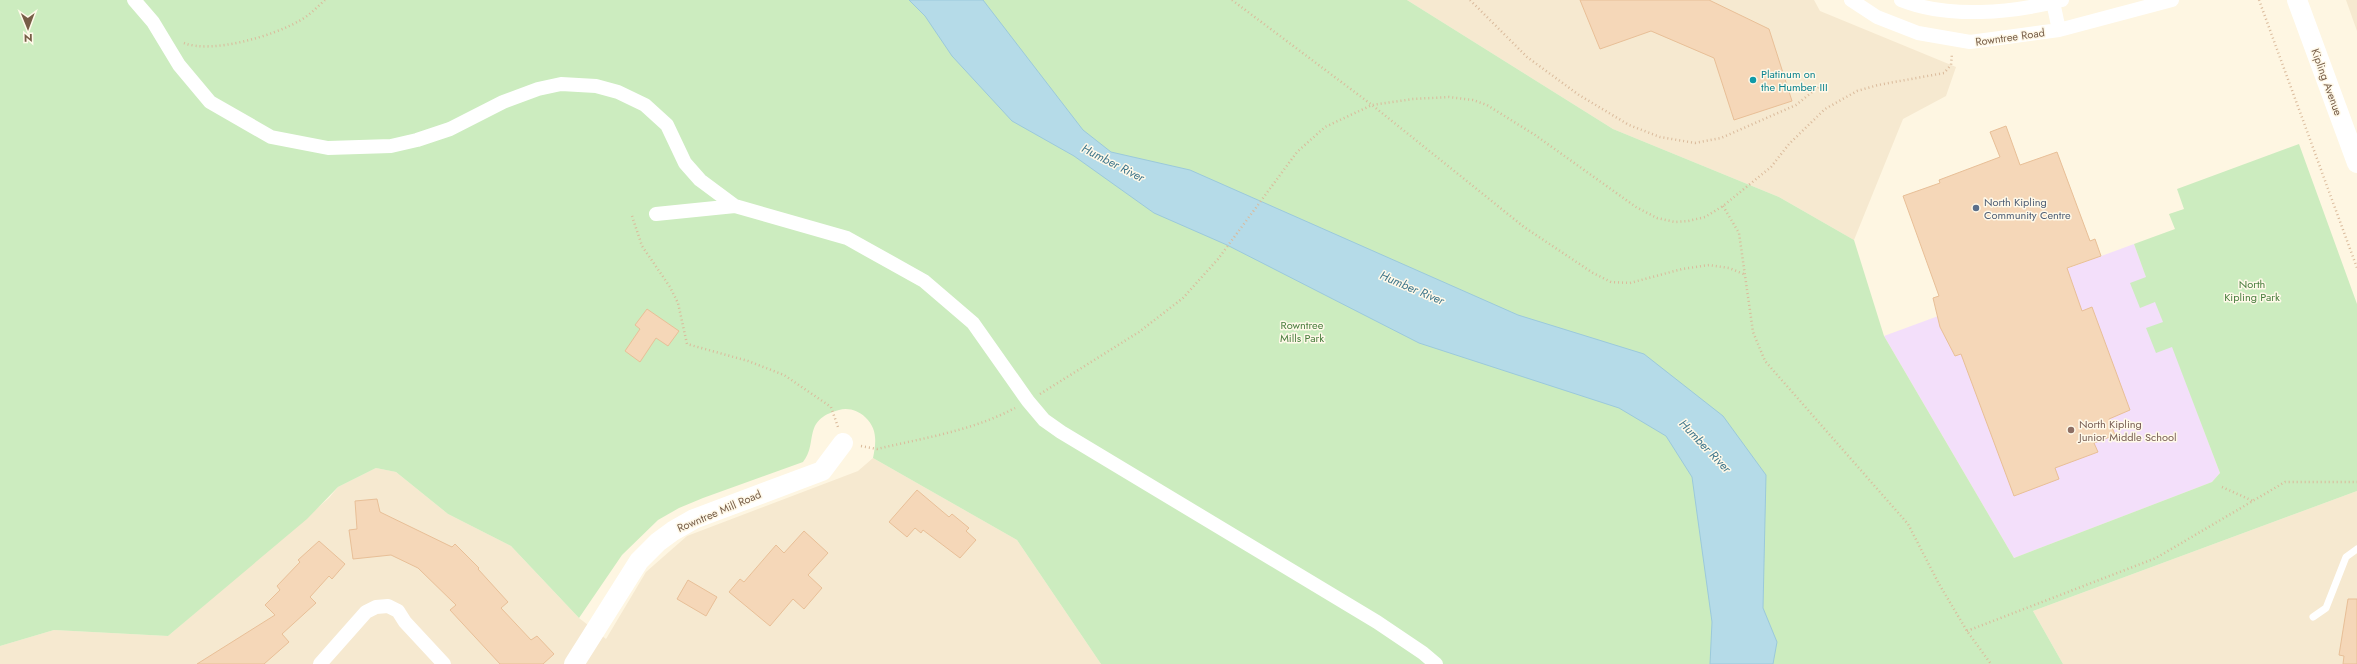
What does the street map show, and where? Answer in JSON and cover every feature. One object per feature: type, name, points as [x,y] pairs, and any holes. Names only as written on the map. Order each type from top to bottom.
[{"type":"street","points":[[134,0],[153,22],[179,65],[210,102],[270,137],[328,148],[391,146],[450,130],[503,102],[538,89],[561,84],[596,86],[618,92],[645,105],[666,125],[686,164],[700,180],[735,206],[847,238],[924,281],[973,323],[1028,401],[1044,420],[1061,432],[1377,622],[1423,653],[1436,664]]},
{"type":"street","name":"Rowntree Road","points":[[1851,0],[1877,18],[1918,32],[1970,42],[2059,30],[2172,0]]},
{"type":"street","name":"Rowntree Road","points":[[1901,0],[1920,8],[1971,14],[2057,1],[2059,30]]},
{"type":"street","name":"Kipling Avenue","points":[[2297,0],[2357,163]]},
{"type":"street","points":[[656,214],[735,206]]},
{"type":"street","name":"Rowntree Mill Road","points":[[574,664],[640,561],[658,542],[694,519],[822,471],[843,444]]},
{"type":"street","points":[[320,664],[366,612],[376,607],[388,606],[398,610],[405,622],[444,664]]},
{"type":"lane","points":[[2313,617],[2326,608],[2346,557],[2357,549]]},
{"type":"path","points":[[179,41],[192,46],[207,48],[255,38],[281,30],[300,21],[325,0]]},
{"type":"path","points":[[1232,0],[1372,105],[1524,227],[1593,273],[1611,282],[1630,283],[1682,269],[1709,265],[1729,268],[1746,275]]},
{"type":"path","points":[[1470,0],[1527,57],[1562,83],[1629,125],[1660,137],[1694,143],[1721,138],[1796,105],[1822,84]]},
{"type":"path","points":[[2259,0],[2357,268]]},
{"type":"path","points":[[1038,395],[1164,315],[1183,298],[1218,259],[1297,152],[1325,127],[1372,105],[1413,99],[1449,97],[1473,100],[1487,105],[1535,135],[1636,207],[1657,218],[1675,222],[1705,217],[1723,206],[1770,167],[1789,144],[1824,109],[1857,92],[1878,85],[1936,76],[1944,73],[1951,65]]},
{"type":"path","points":[[1723,206],[1739,233],[1753,332],[1765,362],[1908,524],[1938,584],[1967,631],[1991,664]]},
{"type":"path","points":[[632,216],[642,246],[670,288],[678,303],[687,344],[748,362],[784,375],[831,407],[843,444],[876,449],[988,422],[1020,406]]},
{"type":"path","points":[[1967,631],[2156,558],[2254,502],[2285,482],[2357,482]]},
{"type":"path","points":[[2222,487],[2254,502]]},
{"type":"shaded area","points":[[1407,0],[1814,0],[1820,11],[1956,67],[1946,96],[1903,119],[1854,240],[1779,197],[1613,129]]},
{"type":"shaded area","points":[[2346,0],[2357,0],[2357,31]]},
{"type":"shaded area","name":"North Kipling Junior Middle School","points":[[2134,244],[2220,473],[2212,482],[2014,558],[1884,336]]},
{"type":"shaded area","points":[[873,458],[1017,540],[1101,664],[0,664],[0,646],[54,630],[168,636],[329,498],[338,487],[376,468],[396,472],[448,514],[511,546],[579,618],[606,639],[646,572],[687,536],[858,471]]},
{"type":"shaded area","points":[[2357,491],[2357,664],[2063,664],[2033,611]]},
{"type":"green space","name":"Rowntree Mills Park","points":[[0,0],[1407,0],[1613,129],[1779,197],[1854,240],[1884,336],[2014,558],[2212,482],[2220,473],[2172,347],[2156,353],[2146,328],[2163,322],[2155,302],[2140,308],[2130,283],[2146,277],[2134,244],[2175,229],[2169,214],[2184,209],[2177,189],[2299,144],[2357,304],[2357,491],[2033,611],[2063,664],[1101,664],[1017,540],[873,458],[875,436],[872,426],[863,415],[857,411],[842,409],[827,414],[815,426],[808,455],[803,462],[703,498],[679,508],[658,520],[622,555],[579,618],[511,546],[448,514],[396,472],[376,468],[338,487],[307,519],[168,636],[54,630],[0,646]]},
{"type":"water","name":"Humber River","points":[[909,0],[983,0],[1083,130],[1111,152],[1190,170],[1518,315],[1644,354],[1723,416],[1766,475],[1763,608],[1777,642],[1773,664],[1710,664],[1712,622],[1692,477],[1666,436],[1619,408],[1419,343],[1227,245],[1154,213],[1074,156],[1012,121],[952,56],[925,16]]},
{"type":"building","name":"Platinum on the Humber III","points":[[1580,0],[1709,0],[1769,29],[1792,101],[1734,120],[1714,58],[1651,31],[1600,49]]},
{"type":"building","points":[[2006,126],[2020,165],[2057,152],[2090,241],[2095,239],[2101,256],[2067,268],[2082,311],[2092,307],[2130,410],[2109,419],[2115,435],[2094,443],[2098,452],[2055,468],[2059,479],[2014,496],[1961,354],[1955,356],[1940,327],[1933,298],[1939,296],[1903,196],[1940,183],[1939,180],[2000,157],[1990,132]]},
{"type":"building","points":[[647,309],[679,331],[668,346],[656,338],[640,362],[625,351],[640,329],[635,325]]},
{"type":"building","points":[[917,490],[949,517],[952,514],[969,528],[966,531],[976,540],[960,558],[923,530],[921,533],[915,528],[907,537],[889,522]]},
{"type":"building","points":[[377,499],[380,512],[452,547],[455,544],[479,568],[478,569],[508,602],[501,608],[531,640],[537,636],[554,654],[543,664],[500,664],[450,610],[456,605],[418,568],[391,555],[353,559],[349,530],[357,529],[355,501]]},
{"type":"building","points":[[804,531],[828,553],[808,575],[822,588],[804,609],[793,599],[770,626],[729,592],[740,579],[744,582],[776,545],[784,553]]},
{"type":"building","points":[[319,541],[345,564],[332,579],[329,576],[310,597],[316,603],[282,634],[289,642],[264,664],[197,664],[275,615],[265,605],[280,590],[277,586],[300,562],[298,560]]},
{"type":"building","points":[[688,580],[717,597],[706,616],[677,599]]},
{"type":"building","points":[[2348,599],[2357,599],[2357,664],[2343,664],[2344,656],[2339,655]]},
{"type":"place","name":"Platinum on the Humber III","points":[[1753,80]]},
{"type":"place","name":"North Kipling Community Centre","points":[[1976,208]]},
{"type":"place","name":"North Kipling Junior Middle School","points":[[2071,430]]},
{"type":"park label","name":"North Kipling Park","points":[[2252,290]]}]
